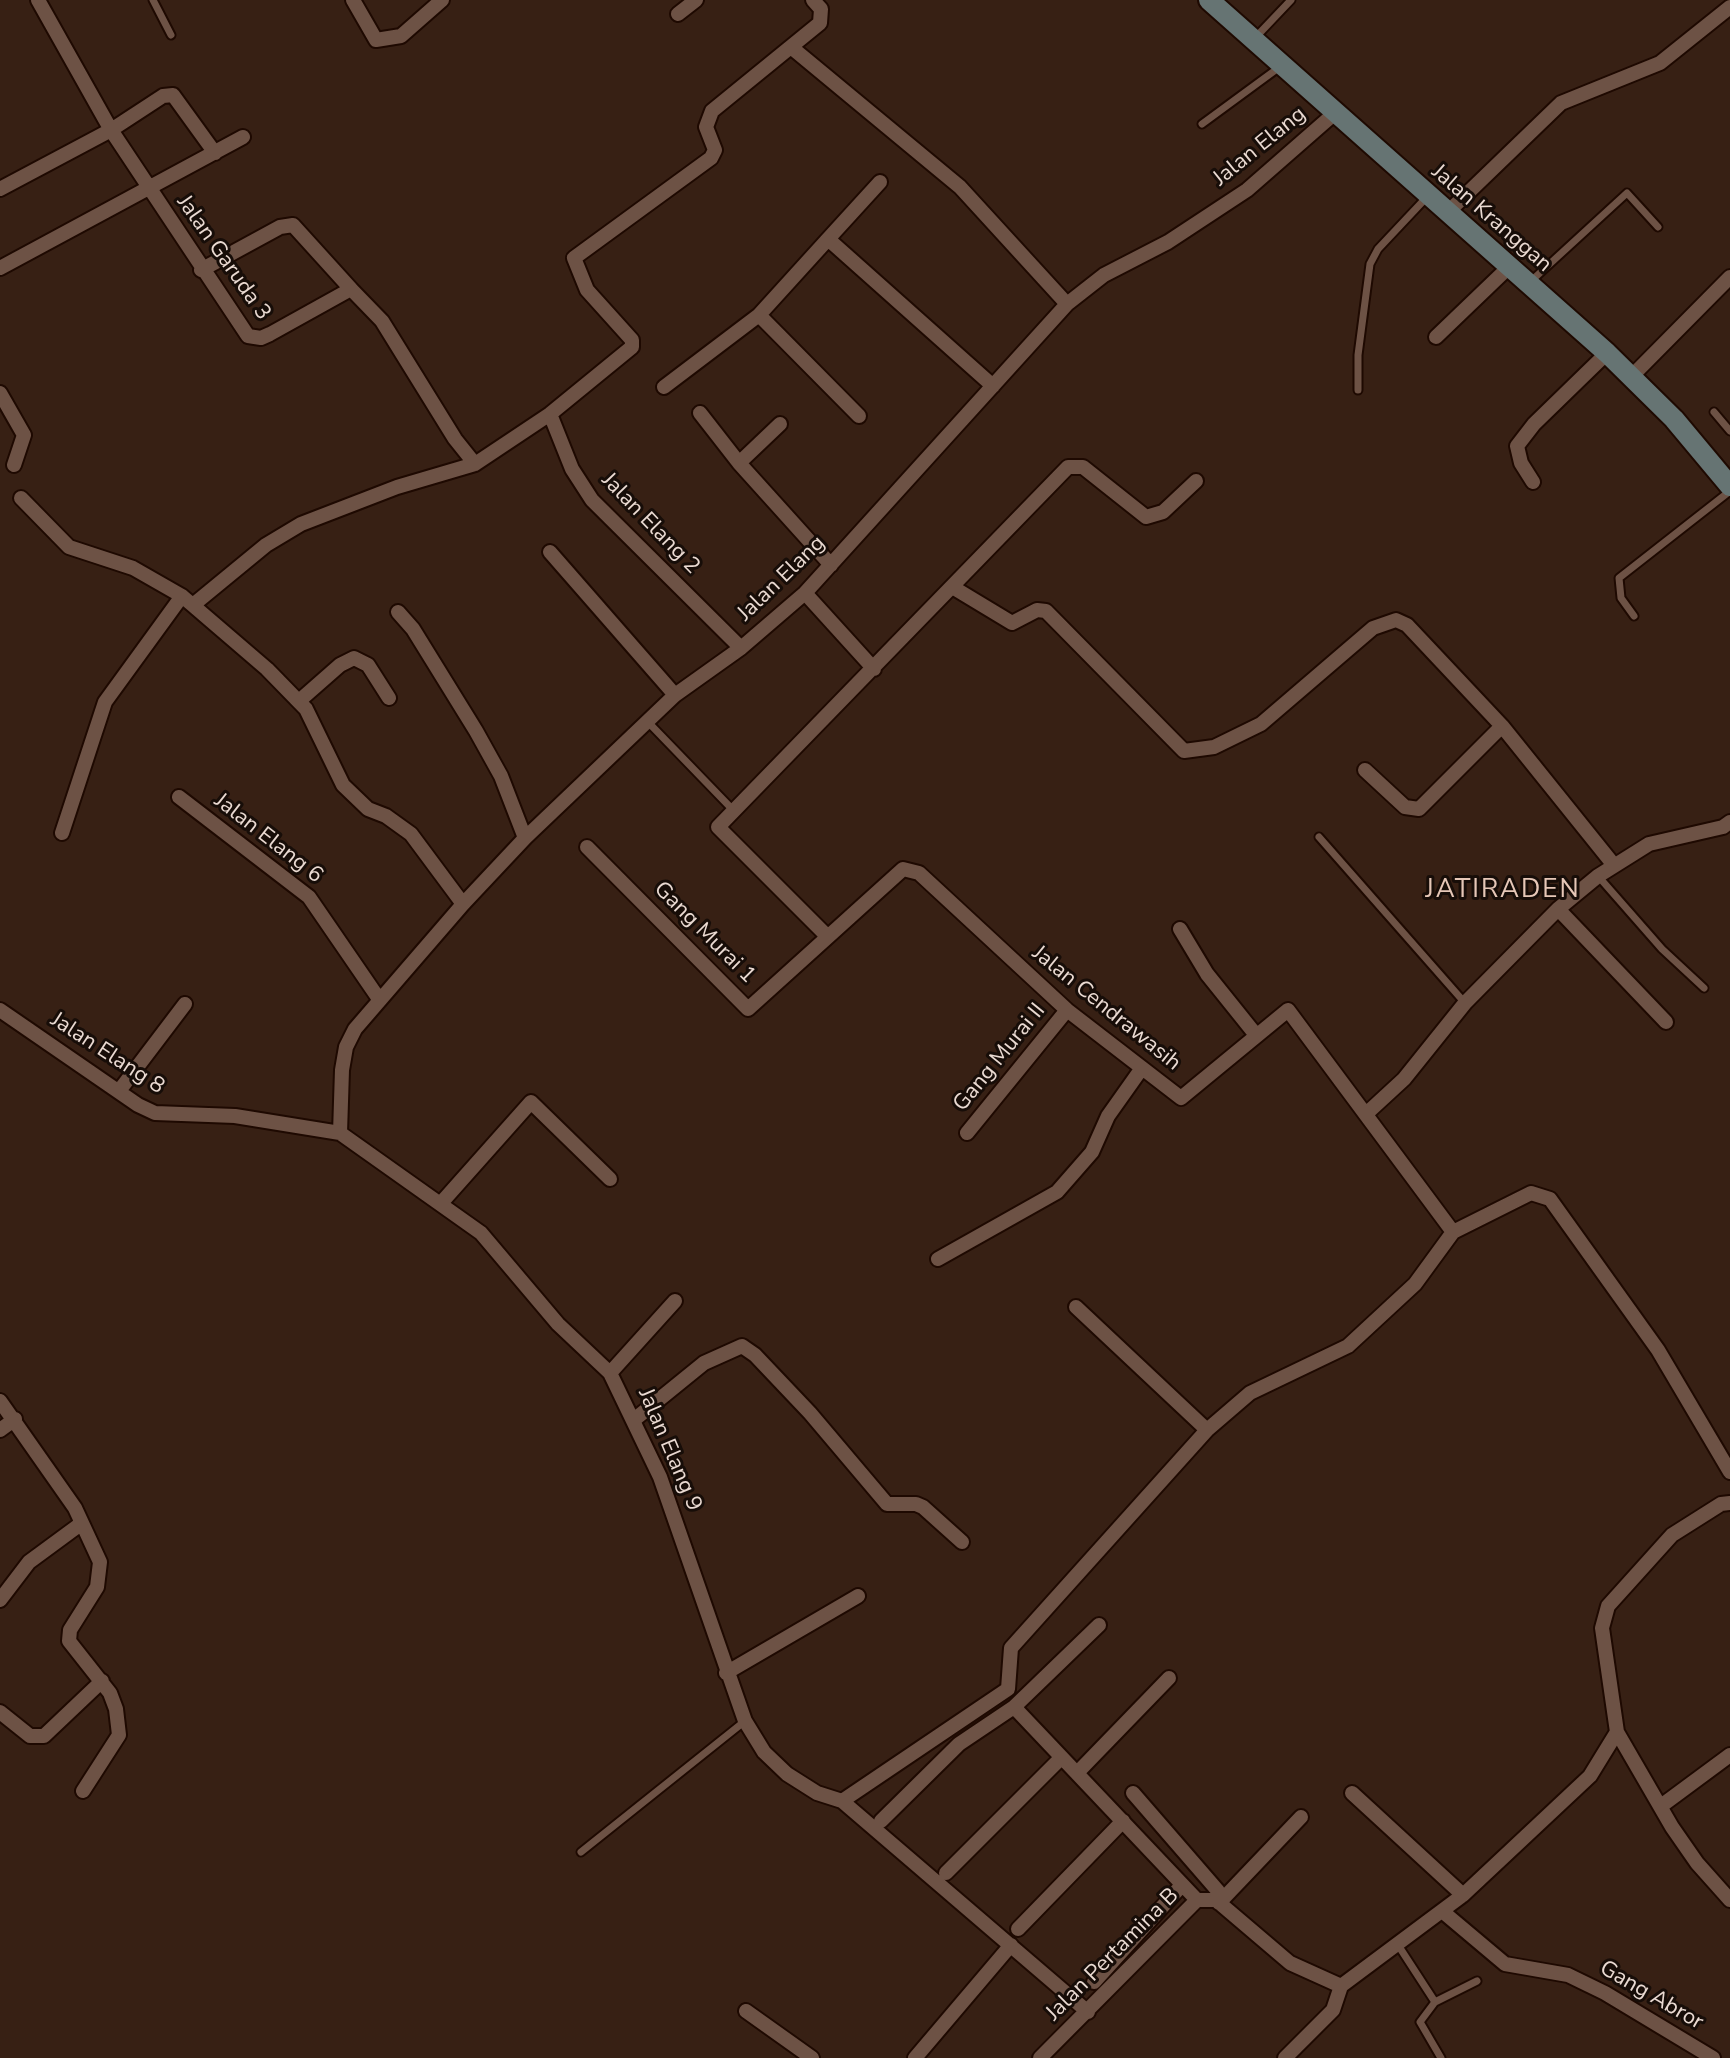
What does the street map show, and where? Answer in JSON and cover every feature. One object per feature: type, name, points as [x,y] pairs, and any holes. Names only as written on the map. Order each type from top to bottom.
[{"type":"main road","name":"Jalan Kranggan","points":[[1209,0],[1335,113],[1421,204],[1447,213],[1607,353],[1674,419],[1729,485]]},
{"type":"street","name":"Jalan Garuda 3","points":[[38,0],[111,130],[201,270],[253,339],[270,334],[351,289]]},
{"type":"street","points":[[353,0],[376,40],[401,36],[442,0]]},
{"type":"street","points":[[678,14],[696,0]]},
{"type":"street","points":[[62,833],[105,702],[188,600],[301,524],[397,487],[475,464],[550,414],[633,344],[587,290],[574,258],[711,158],[715,150],[706,127],[712,111],[820,23],[821,9],[813,0]]},
{"type":"street","points":[[1447,213],[1561,103],[1660,63],[1730,7]]},
{"type":"street","points":[[791,47],[960,187],[1067,304]]},
{"type":"street","points":[[0,189],[111,130],[163,96],[173,95],[215,153]]},
{"type":"street","name":"Jalan Elang","points":[[340,1133],[346,1047],[379,999],[525,838],[646,720],[675,695],[741,648],[805,593],[1067,304],[1104,275],[1168,242],[1247,190],[1335,113]]},
{"type":"street","points":[[0,268],[243,137]]},
{"type":"street","points":[[664,387],[759,315],[880,182]]},
{"type":"street","points":[[201,270],[280,227],[293,225],[382,321],[455,439],[475,464]]},
{"type":"street","points":[[828,239],[993,386]]},
{"type":"street","points":[[1436,337],[1510,266]]},
{"type":"street","points":[[1631,377],[1730,277]]},
{"type":"street","points":[[759,315],[859,416]]},
{"type":"street","points":[[1533,482],[1521,463],[1517,446],[1534,424],[1607,353]]},
{"type":"street","points":[[0,393],[24,435],[14,465]]},
{"type":"street","points":[[700,413],[739,463],[831,565]]},
{"type":"street","name":"Jalan Elang 2","points":[[550,414],[572,469],[592,500],[741,648]]},
{"type":"street","points":[[739,463],[780,424]]},
{"type":"street","points":[[827,936],[718,827],[954,588],[1068,467],[1083,467],[1146,517],[1163,512],[1196,481]]},
{"type":"street","points":[[21,498],[69,547],[133,568],[188,600],[299,701],[317,730],[343,785],[368,809],[386,816],[411,834],[463,904]]},
{"type":"street","points":[[550,552],[675,695]]},
{"type":"street","points":[[954,588],[1012,623],[1037,610],[1046,611],[1184,751],[1214,747],[1261,724],[1373,628],[1396,620],[1407,625],[1502,726],[1613,864]]},
{"type":"street","points":[[805,593],[874,669]]},
{"type":"street","points":[[398,612],[426,650],[489,754],[525,838]]},
{"type":"street","points":[[299,701],[340,665],[354,658],[368,665],[389,698]]},
{"type":"street","points":[[1365,770],[1405,807],[1419,809],[1502,726]]},
{"type":"street","name":"Jalan Elang 6","points":[[179,797],[309,897],[352,955],[379,999]]},
{"type":"street","points":[[1453,1232],[1366,1114],[1396,1087],[1465,1003],[1558,909],[1598,876],[1649,844],[1723,827],[1730,822]]},
{"type":"street","name":"Gang Murai 1","points":[[587,847],[748,1009],[827,936]]},
{"type":"street","name":"Jalan Cendrawasih","points":[[827,936],[888,880],[903,869],[911,870],[919,873],[1067,1010],[1181,1098],[1283,1011],[1293,1013],[1366,1114]]},
{"type":"street","points":[[1558,909],[1666,1022]]},
{"type":"street","points":[[1180,929],[1207,974],[1256,1035]]},
{"type":"street","points":[[119,1091],[185,1004]]},
{"type":"street","name":"Jalan Elang 8","points":[[0,1010],[155,1113],[235,1116],[340,1133]]},
{"type":"street","name":"Gang Murai II","points":[[967,1133],[1067,1010]]},
{"type":"street","points":[[938,1259],[1057,1192],[1092,1152],[1108,1116],[1142,1068]]},
{"type":"street","points":[[442,1202],[531,1102],[610,1179]]},
{"type":"street","name":"Jalan Elang 9","points":[[340,1133],[442,1202],[481,1233],[558,1324],[610,1373],[635,1419],[703,1595],[726,1673],[745,1721],[764,1752],[787,1774],[817,1793],[842,1801],[1088,2012]]},
{"type":"street","points":[[842,1801],[1008,1689],[1011,1648],[1207,1430],[1250,1393],[1348,1346],[1415,1284],[1453,1232],[1531,1193],[1550,1199],[1658,1350],[1730,1472]]},
{"type":"street","points":[[610,1373],[675,1301]]},
{"type":"street","points":[[1076,1307],[1207,1430]]},
{"type":"street","points":[[635,1419],[704,1363],[742,1346],[755,1355],[810,1413],[887,1504],[923,1507],[962,1542]]},
{"type":"street","points":[[0,1401],[15,1419],[82,1523],[101,1572],[97,1587],[70,1630],[69,1641],[102,1681],[116,1709],[119,1735],[83,1791]]},
{"type":"street","points":[[0,1430],[15,1419]]},
{"type":"street","points":[[1730,1503],[1721,1504],[1672,1535],[1608,1606],[1602,1628],[1617,1732],[1697,1863],[1730,1900]]},
{"type":"street","points":[[0,1600],[29,1562],[82,1523]]},
{"type":"street","points":[[726,1673],[858,1596]]},
{"type":"street","points":[[881,1821],[959,1744],[1014,1707],[1099,1625]]},
{"type":"street","points":[[1077,1773],[1169,1678]]},
{"type":"street","points":[[0,1712],[30,1736],[44,1736],[102,1681]]},
{"type":"street","points":[[1014,1707],[1197,1900]]},
{"type":"street","points":[[1285,2058],[1333,2010],[1341,1986],[1463,1895],[1590,1776],[1617,1732]]},
{"type":"street","points":[[1661,1806],[1730,1755]]},
{"type":"street","points":[[946,1873],[1061,1758]]},
{"type":"street","points":[[1133,1793],[1218,1891],[1218,1902],[1290,1963],[1341,1986]]},
{"type":"street","points":[[1352,1793],[1463,1895]]},
{"type":"street","points":[[1218,1902],[1301,1817]]},
{"type":"street","points":[[1018,1929],[1123,1821]]},
{"type":"street","points":[[1094,1982],[1182,1885]]},
{"type":"street","name":"Jalan Pertamina B","points":[[1040,2058],[1197,1900],[1218,1902]]},
{"type":"street","name":"Gang Abror","points":[[1442,1911],[1505,1964],[1568,1975],[1605,1993],[1713,2058]]},
{"type":"street","points":[[915,2058],[1011,1945]]},
{"type":"street","points":[[746,2011],[812,2058]]},
{"type":"lane","points":[[153,0],[171,35]]},
{"type":"lane","points":[[1253,39],[1291,0]]},
{"type":"lane","points":[[1202,124],[1282,65]]},
{"type":"lane","points":[[1529,283],[1627,193],[1658,227]]},
{"type":"lane","points":[[1358,390],[1358,355],[1370,264],[1378,249],[1421,204]]},
{"type":"lane","points":[[1714,412],[1730,431]]},
{"type":"lane","points":[[1634,616],[1621,598],[1619,578],[1729,485]]},
{"type":"lane","points":[[646,720],[734,811]]},
{"type":"lane","points":[[1319,837],[1465,1003]]},
{"type":"lane","points":[[1598,876],[1662,949],[1704,988]]},
{"type":"lane","points":[[581,1852],[745,1721]]},
{"type":"lane","points":[[1398,1945],[1435,2002]]},
{"type":"lane","points":[[1441,2058],[1420,2022],[1435,2002],[1477,1981]]},
{"type":"district","name":"JATIRADEN","points":[[1503,891]]}]
